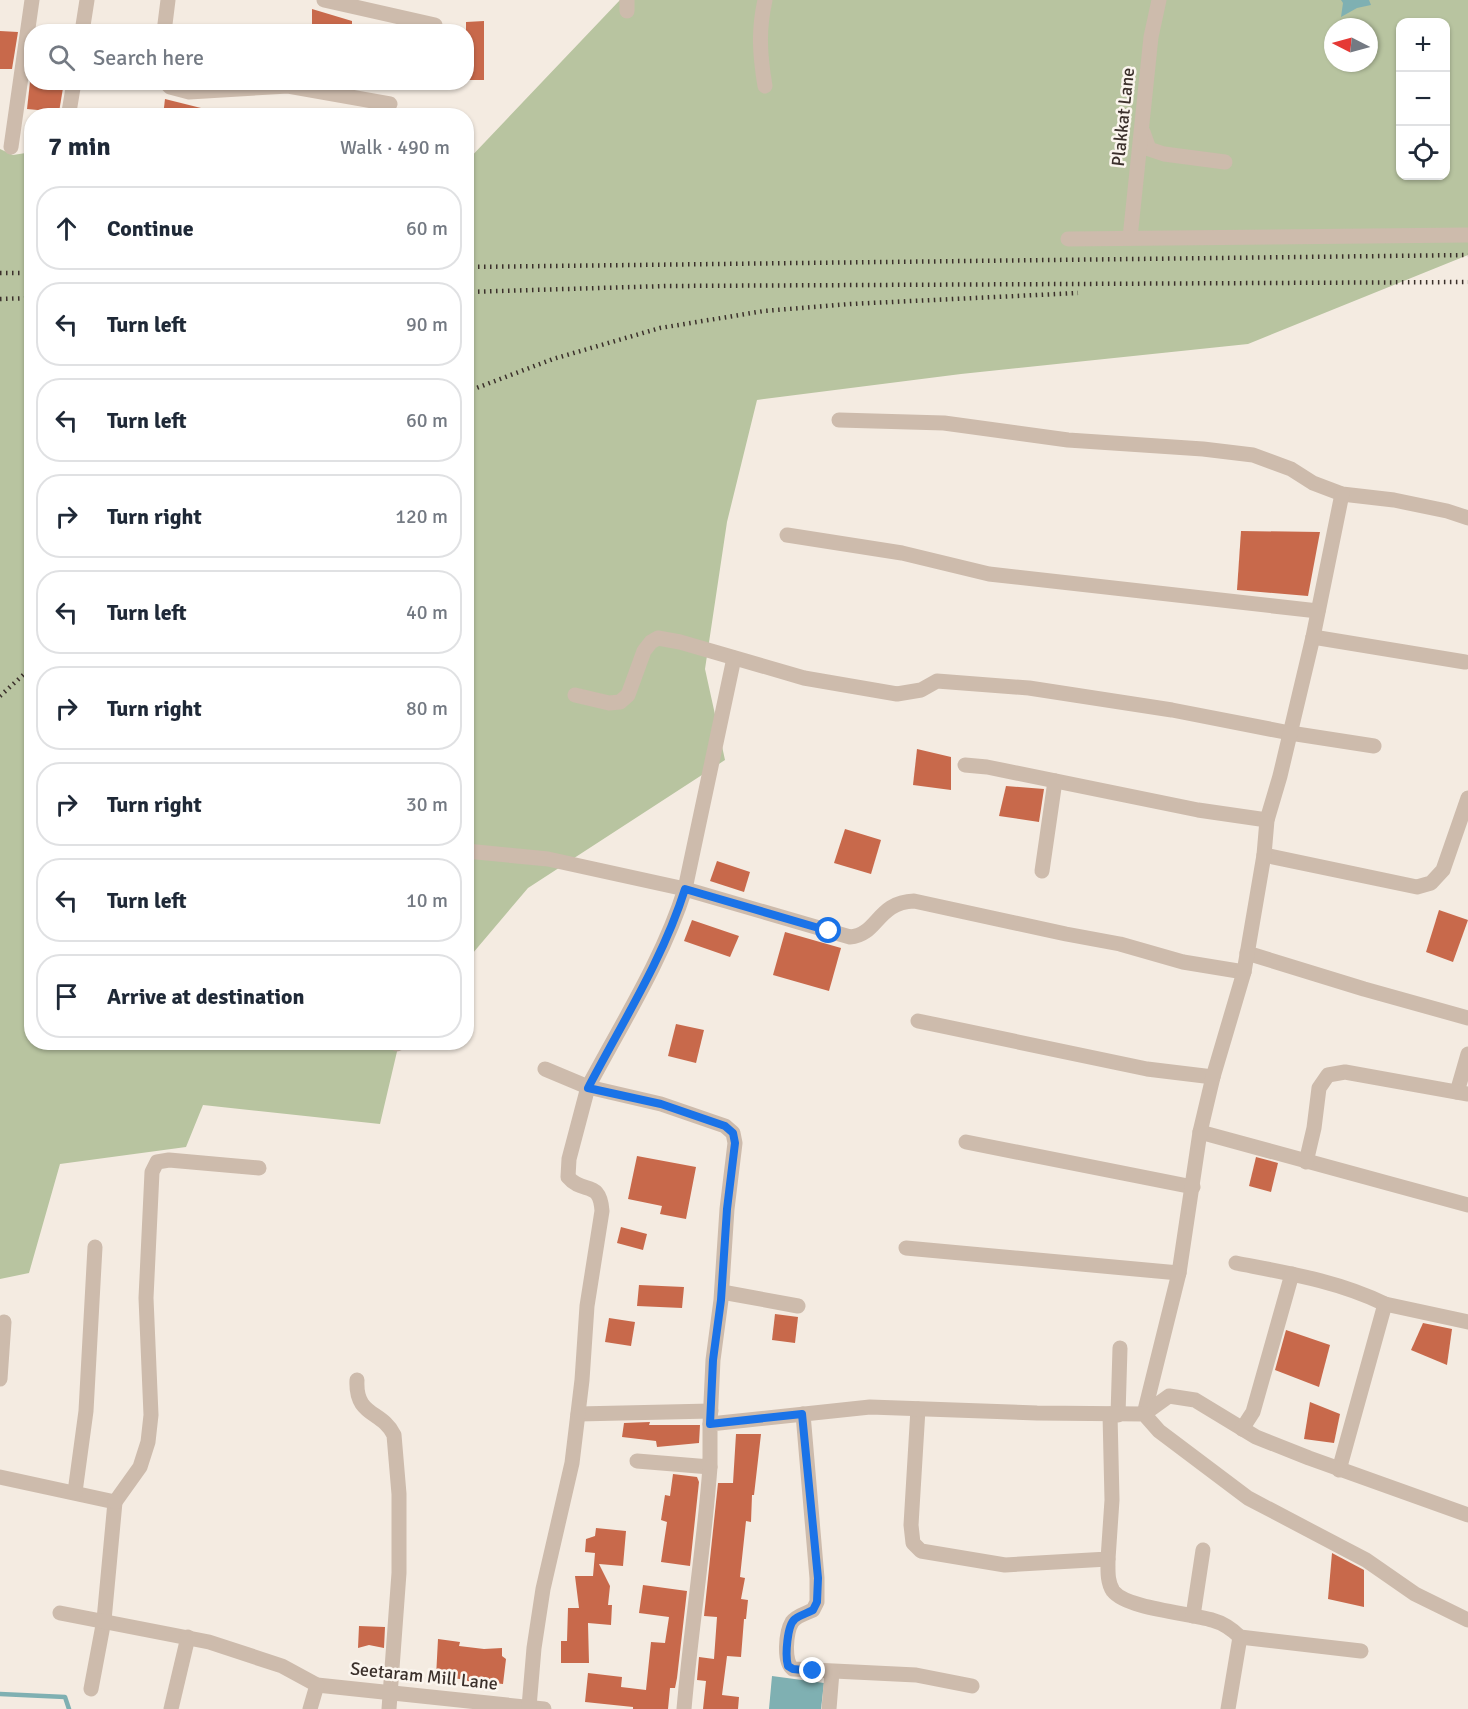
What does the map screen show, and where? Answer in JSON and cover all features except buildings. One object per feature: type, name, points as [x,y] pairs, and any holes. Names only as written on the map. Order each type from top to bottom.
[{"type":"street","points":[[29,24],[32,0]]},
{"type":"street","points":[[83,24],[87,0]]},
{"type":"street","points":[[165,24],[168,0]]},
{"type":"street","points":[[324,0],[431,24]]},
{"type":"street","points":[[765,0],[760,23],[760,57],[765,86]]},
{"type":"street","name":"Plakkat Lane","points":[[1130,238],[1151,37],[1159,0]]},
{"type":"street","points":[[11,147],[24,56]]},
{"type":"street","points":[[70,108],[73,90]]},
{"type":"street","points":[[181,90],[189,92],[222,90]]},
{"type":"street","points":[[311,90],[390,104]]},
{"type":"street","points":[[1142,129],[1149,149],[1164,154],[1225,162]]},
{"type":"street","points":[[1068,239],[1468,235]]},
{"type":"street","points":[[839,420],[944,423],[1068,440],[1203,449],[1253,455],[1291,469],[1313,483],[1342,494],[1394,500],[1447,511],[1468,518]]},
{"type":"street","points":[[1144,1414],[1179,1273],[1200,1132],[1213,1077],[1244,972],[1264,855],[1267,820],[1313,637],[1342,494]]},
{"type":"street","points":[[787,535],[902,553],[989,574],[1318,611]]},
{"type":"street","points":[[1313,637],[1465,662]]},
{"type":"street","points":[[575,695],[609,703],[620,702],[628,695],[644,651],[651,642],[658,638],[680,642],[804,678],[897,694],[921,690],[937,681],[997,685],[1172,710],[1290,733],[1374,746]]},
{"type":"street","points":[[538,1708],[534,1648],[543,1589],[572,1463],[587,1306],[602,1211],[601,1198],[596,1191],[574,1184],[568,1177],[569,1159],[588,1088],[676,918],[685,889],[734,658]]},
{"type":"street","points":[[964,765],[987,767],[1198,810],[1267,820]]},
{"type":"street","points":[[1042,871],[1055,782]]},
{"type":"street","points":[[1264,855],[1417,886],[1431,883],[1443,870],[1468,798]]},
{"type":"street","points":[[474,852],[548,859],[685,889],[850,937],[860,936],[869,930],[878,916],[901,901],[914,901],[1120,944],[1183,962],[1244,972]]},
{"type":"street","points":[[1247,953],[1468,1018]]},
{"type":"street","points":[[918,1021],[1136,1067],[1213,1077]]},
{"type":"street","points":[[1306,1162],[1314,1128],[1319,1088],[1328,1075],[1345,1072],[1463,1093],[1468,1053]]},
{"type":"street","points":[[545,1069],[588,1088],[661,1104],[725,1126],[733,1133],[735,1143],[727,1209],[722,1292],[713,1360],[710,1417],[711,1467],[684,1709]]},
{"type":"street","points":[[1200,1132],[1468,1205]]},
{"type":"street","points":[[966,1142],[1192,1187]]},
{"type":"street","points":[[91,1689],[104,1620],[115,1502],[140,1467],[148,1443],[151,1415],[146,1298],[152,1172],[157,1162],[169,1160],[258,1168]]},
{"type":"street","points":[[75,1492],[86,1411],[95,1247]]},
{"type":"street","points":[[906,1248],[1179,1273]]},
{"type":"street","points":[[1236,1263],[1348,1288],[1385,1304],[1468,1322]]},
{"type":"street","points":[[1242,1429],[1254,1412],[1292,1274]]},
{"type":"street","points":[[722,1292],[798,1306]]},
{"type":"street","points":[[1338,1470],[1385,1304]]},
{"type":"street","points":[[0,1379],[4,1322]]},
{"type":"street","points":[[1120,1348],[1114,1414],[1108,1559],[1109,1582],[1114,1593],[1123,1599],[1145,1606],[1213,1620],[1228,1626],[1240,1636],[1361,1651]]},
{"type":"street","points":[[357,1380],[356,1393],[360,1402],[391,1429],[394,1435],[399,1494],[399,1573],[389,1709]]},
{"type":"street","points":[[578,1414],[710,1417],[802,1414],[870,1407],[1144,1414],[1169,1396],[1195,1400],[1256,1437],[1338,1470],[1468,1515]]},
{"type":"street","points":[[918,1409],[911,1525],[913,1542],[921,1551],[1005,1565],[1108,1559]]},
{"type":"street","points":[[802,1414],[818,1578],[817,1602],[813,1610],[791,1623],[786,1658],[788,1666],[793,1669],[832,1672],[916,1675],[972,1686]]},
{"type":"street","points":[[1144,1414],[1160,1431],[1248,1498],[1366,1560],[1415,1594],[1468,1620]]},
{"type":"street","points":[[637,1461],[711,1467]]},
{"type":"street","points":[[0,1477],[115,1502]]},
{"type":"street","points":[[1193,1616],[1203,1550]]},
{"type":"street","name":"Seetaram Mill Lane","points":[[60,1613],[209,1642],[282,1666],[317,1685],[538,1708]]},
{"type":"street","points":[[1228,1709],[1240,1636]]},
{"type":"street","points":[[171,1709],[188,1638]]},
{"type":"street","points":[[829,1709],[832,1672]]},
{"type":"street","points":[[310,1709],[317,1685]]},
{"type":"green space","points":[[620,0],[1468,0],[1468,255],[1248,344],[961,374],[757,400],[727,522],[705,669],[725,760],[528,888],[474,952],[474,154]]},
{"type":"green space","points":[[0,149],[13,155],[24,153],[24,1050],[397,1050],[380,1124],[203,1105],[186,1147],[60,1164],[29,1273],[0,1279]]},
{"type":"water","points":[[1341,0],[1369,0],[1371,5],[1357,8],[1341,17],[1343,3]]},
{"type":"water","points":[[772,1676],[824,1683],[821,1709],[769,1709]]},
{"type":"waterway","points":[[0,1694],[65,1697],[69,1709]]},
{"type":"railway","points":[[474,267],[1468,255]]},
{"type":"railway","points":[[0,273],[24,273]]},
{"type":"railway","points":[[474,292],[666,286],[1468,282]]},
{"type":"railway","points":[[474,389],[553,359],[660,328],[764,311],[850,304],[1078,293]]},
{"type":"railway","points":[[0,299],[24,298]]},
{"type":"railway","points":[[0,696],[24,674]]},
{"type":"route","points":[[813,1671],[793,1669],[788,1666],[786,1658],[791,1623],[813,1610],[817,1602],[818,1578],[802,1414],[710,1424],[713,1360],[721,1300],[727,1209],[735,1143],[733,1133],[725,1126],[661,1104],[588,1088],[657,958],[676,918],[685,889],[829,931]]}]
